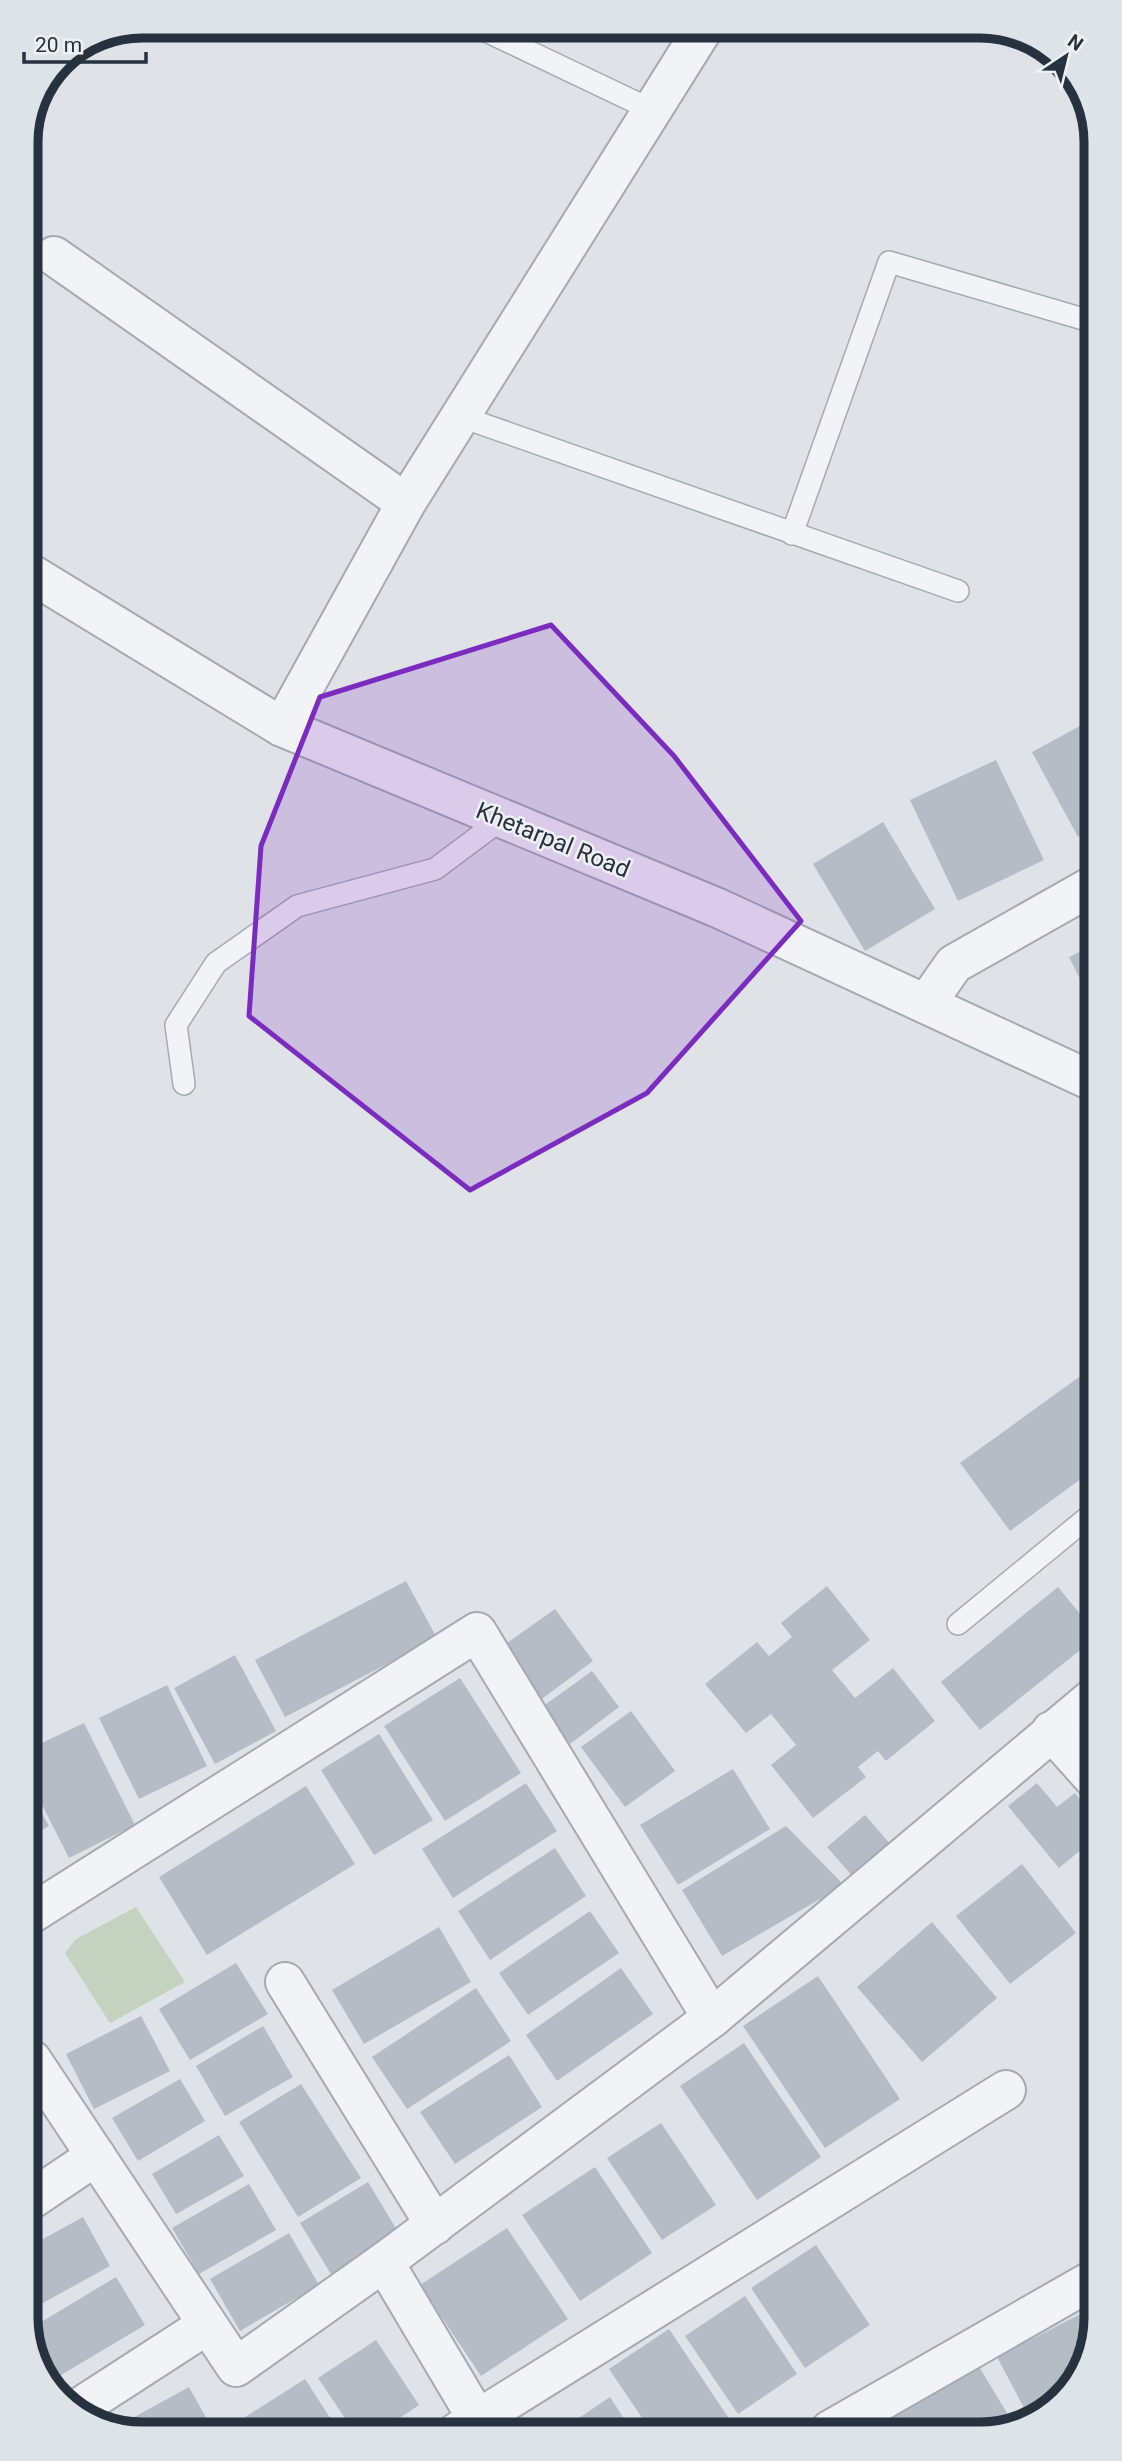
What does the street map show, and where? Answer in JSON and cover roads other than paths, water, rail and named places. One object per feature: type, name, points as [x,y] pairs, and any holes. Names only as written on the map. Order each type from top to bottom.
[{"type":"street","points":[[282,727],[406,503],[463,417],[697,39]]},
{"type":"street","points":[[54,256],[406,503]]},
{"type":"street","name":"Khetarpal Road","points":[[39,579],[282,727],[718,908],[1084,1077]]},
{"type":"street","points":[[926,1004],[954,964],[1084,891]]},
{"type":"street","points":[[39,1909],[477,1632],[712,2018]]},
{"type":"street","points":[[39,2070],[236,2367],[435,2225],[712,2018],[1084,1705]]},
{"type":"street","points":[[1051,1731],[1084,1768]]},
{"type":"street","points":[[285,1982],[435,2225]]},
{"type":"street","points":[[482,2422],[1006,2090]]},
{"type":"street","points":[[39,2194],[96,2156]]},
{"type":"street","points":[[384,2262],[470,2422]]},
{"type":"street","points":[[844,2422],[1084,2285]]},
{"type":"street","points":[[84,2404],[206,2325]]},
{"type":"lane","points":[[503,39],[654,111]]},
{"type":"lane","points":[[792,534],[889,262],[1084,319]]},
{"type":"lane","points":[[463,417],[958,591]]},
{"type":"lane","points":[[184,1084],[176,1025],[216,963],[297,906],[435,870],[502,819]]},
{"type":"lane","points":[[958,1624],[1084,1520]]}]
